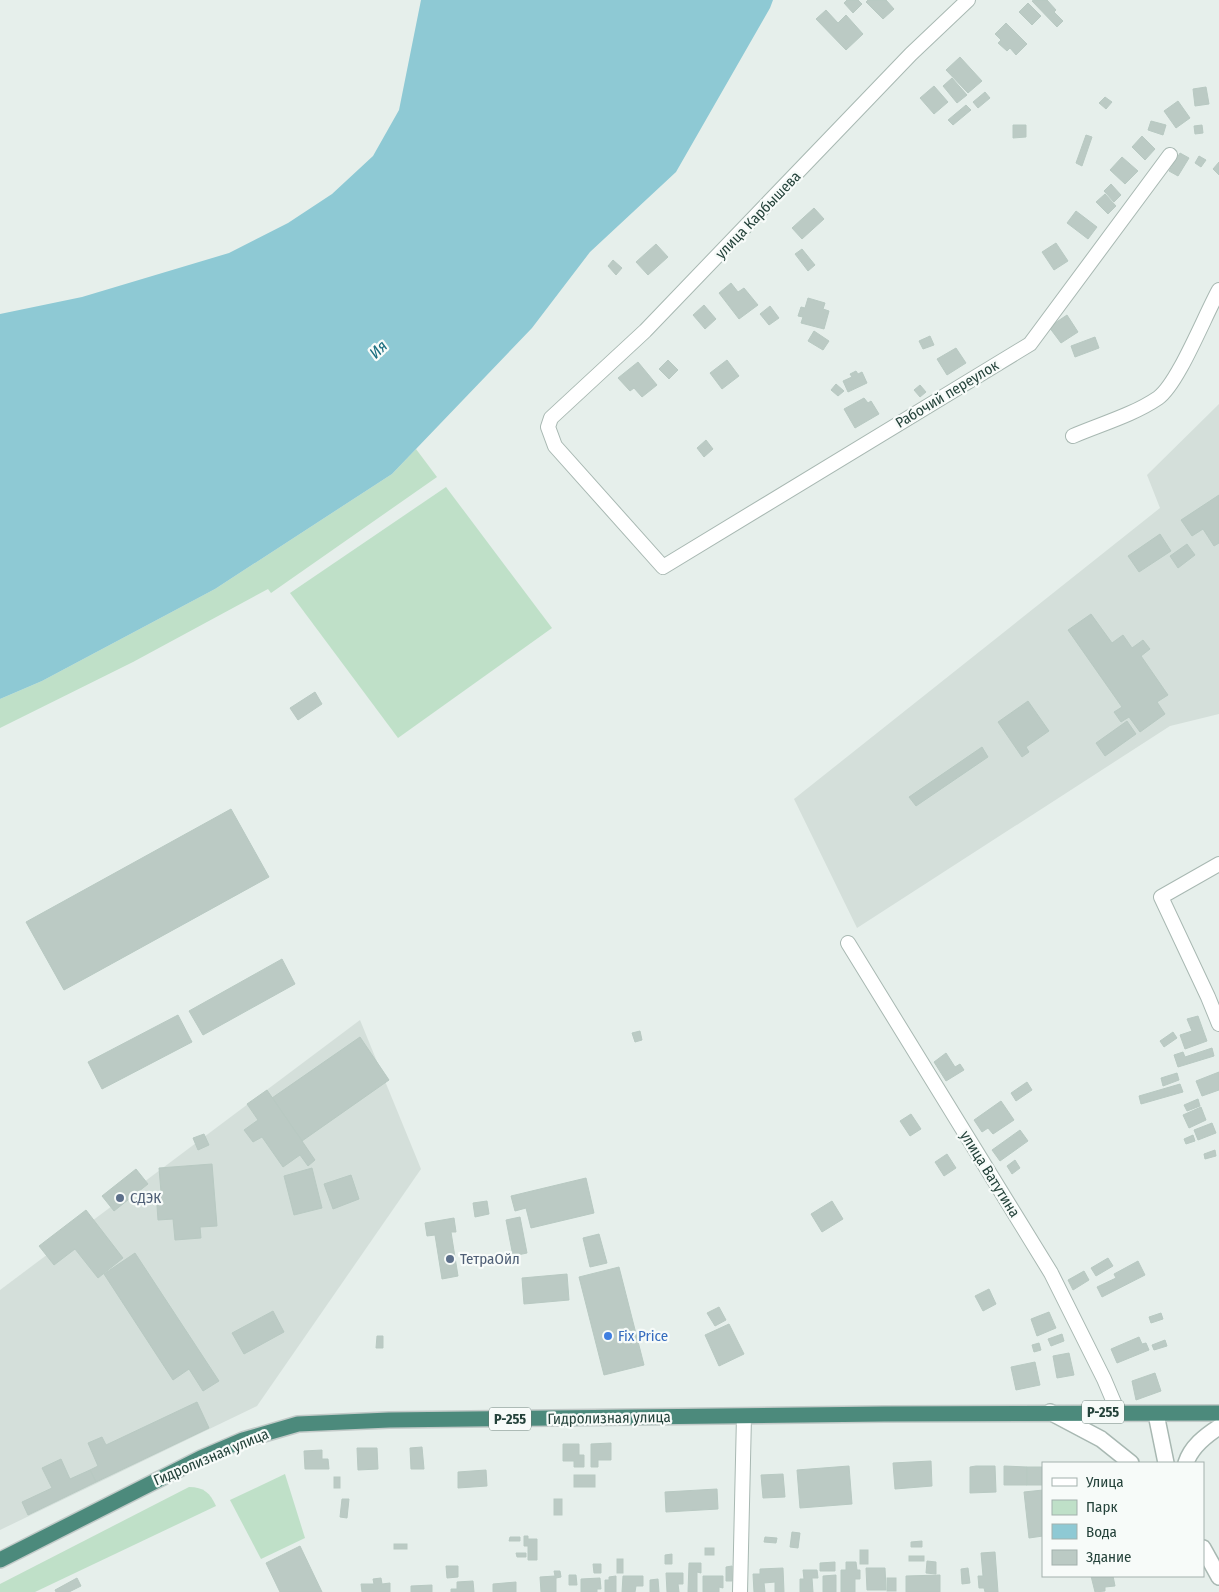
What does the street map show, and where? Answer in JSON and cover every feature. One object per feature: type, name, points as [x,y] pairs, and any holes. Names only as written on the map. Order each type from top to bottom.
[{"type":"highway","name":"Гидролизная улица","points":[[0,1560],[201,1458],[243,1440],[298,1424],[389,1420],[1050,1412],[1156,1414],[1219,1412]]},
{"type":"street","name":"улица Карбышева","points":[[663,567],[555,446],[548,427],[551,418],[645,331],[911,54],[968,0]]},
{"type":"street","name":"Рабочий переулок","points":[[663,567],[1030,344],[1170,155]]},
{"type":"street","points":[[1073,436],[1132,412],[1160,397],[1177,374],[1219,290]]},
{"type":"street","points":[[1219,864],[1161,897],[1219,1024]]},
{"type":"street","name":"улица Ватутина","points":[[848,943],[1051,1273],[1104,1379],[1118,1412]]},
{"type":"street","points":[[1050,1412],[1101,1439],[1130,1462]]},
{"type":"street","points":[[1156,1414],[1166,1462]]},
{"type":"street","points":[[740,1592],[744,1416]]},
{"type":"street","points":[[1187,1462],[1194,1448],[1206,1436],[1219,1428]]},
{"type":"street","points":[[1204,1551],[1219,1577]]},
{"type":"shaded area","points":[[1219,404],[1219,714],[1170,726],[857,928],[794,799],[1160,508],[1147,475]]},
{"type":"shaded area","points":[[360,1020],[421,1169],[257,1406],[0,1530],[0,1290]]},
{"type":"green space","points":[[416,449],[437,477],[271,593],[268,589],[133,662],[0,728],[0,699],[42,681],[215,589],[392,474]]},
{"type":"green space","points":[[446,487],[552,628],[398,738],[290,593]]},
{"type":"green space","points":[[285,1474],[305,1538],[261,1559],[230,1500]]},
{"type":"green space","points":[[189,1487],[199,1488],[206,1492],[216,1506],[35,1592],[0,1592],[0,1584]]},
{"type":"water","name":"Ия","points":[[421,0],[773,0],[676,172],[590,252],[532,328],[392,474],[215,589],[42,681],[0,699],[0,314],[82,297],[229,253],[288,223],[332,194],[373,156],[399,110]]},
{"type":"building","points":[[847,0],[858,0],[862,4],[853,13],[844,3]]},
{"type":"building","points":[[868,0],[886,0],[894,9],[883,19],[866,2]]},
{"type":"building","points":[[1047,0],[1056,10],[1054,12],[1063,21],[1057,27],[1032,1]]},
{"type":"building","points":[[1028,3],[1041,16],[1032,25],[1019,12]]},
{"type":"building","points":[[826,10],[838,23],[846,15],[863,34],[846,50],[816,19]]},
{"type":"building","points":[[1006,23],[1027,44],[1016,55],[1010,48],[1007,51],[998,43],[1001,40],[995,34]]},
{"type":"building","points":[[960,57],[982,81],[968,93],[946,70]]},
{"type":"building","points":[[952,78],[967,95],[957,103],[943,86]]},
{"type":"building","points":[[934,86],[948,102],[934,114],[920,98]]},
{"type":"building","points":[[1206,87],[1209,104],[1195,106],[1193,89]]},
{"type":"building","points":[[985,92],[990,98],[978,108],[973,102]]},
{"type":"building","points":[[1105,97],[1112,102],[1106,109],[1099,103]]},
{"type":"building","points":[[1178,101],[1190,118],[1176,128],[1164,111]]},
{"type":"building","points":[[966,105],[971,110],[953,125],[948,120]]},
{"type":"building","points":[[1151,121],[1166,125],[1163,135],[1148,130]]},
{"type":"building","points":[[1013,125],[1026,125],[1026,137],[1013,138]]},
{"type":"building","points":[[1202,125],[1203,133],[1195,134],[1194,126]]},
{"type":"building","points":[[1086,135],[1092,137],[1082,166],[1076,163]]},
{"type":"building","points":[[1142,136],[1155,149],[1145,160],[1132,147]]},
{"type":"building","points":[[1180,153],[1189,158],[1178,176],[1169,171]]},
{"type":"building","points":[[1199,156],[1206,160],[1201,167],[1195,163]]},
{"type":"building","points":[[1122,157],[1138,171],[1125,184],[1110,170]]},
{"type":"building","points":[[1219,162],[1219,175],[1213,169]]},
{"type":"building","points":[[1111,184],[1121,195],[1114,202],[1104,191]]},
{"type":"building","points":[[1105,194],[1116,206],[1108,214],[1096,202]]},
{"type":"building","points":[[814,208],[824,219],[802,239],[792,228]]},
{"type":"building","points":[[1076,211],[1097,227],[1088,239],[1067,223]]},
{"type":"building","points":[[1056,243],[1068,261],[1054,270],[1042,252]]},
{"type":"building","points":[[656,244],[668,257],[648,275],[636,262]]},
{"type":"building","points":[[802,249],[815,265],[808,271],[795,254]]},
{"type":"building","points":[[613,260],[622,268],[616,275],[608,266]]},
{"type":"building","points":[[731,283],[738,292],[744,288],[758,305],[739,319],[719,293]]},
{"type":"building","points":[[808,298],[825,303],[823,309],[829,311],[824,329],[801,323],[803,317],[798,316],[801,307],[805,308]]},
{"type":"building","points":[[704,305],[716,319],[705,329],[693,315]]},
{"type":"building","points":[[770,306],[779,318],[769,325],[760,314]]},
{"type":"building","points":[[1067,315],[1078,332],[1061,343],[1049,327]]},
{"type":"building","points":[[814,331],[829,341],[823,350],[808,341]]},
{"type":"building","points":[[930,336],[934,345],[923,349],[919,341]]},
{"type":"building","points":[[1095,337],[1099,348],[1075,357],[1071,346]]},
{"type":"building","points":[[956,348],[966,363],[947,375],[937,359]]},
{"type":"building","points":[[668,360],[678,370],[669,379],[659,369]]},
{"type":"building","points":[[727,360],[739,376],[722,389],[710,373]]},
{"type":"building","points":[[638,362],[657,385],[642,397],[634,388],[630,391],[618,378]]},
{"type":"building","points":[[856,371],[858,374],[862,372],[867,383],[848,392],[843,381],[852,377],[850,374]]},
{"type":"building","points":[[836,384],[844,391],[838,396],[831,390]]},
{"type":"building","points":[[920,385],[926,392],[920,397],[914,390]]},
{"type":"building","points":[[864,398],[868,403],[871,401],[879,414],[855,428],[844,409]]},
{"type":"building","points":[[706,440],[713,449],[704,457],[697,448]]},
{"type":"building","points":[[1219,495],[1219,543],[1214,546],[1203,529],[1192,536],[1181,520]]},
{"type":"building","points":[[1160,534],[1171,551],[1139,572],[1128,556]]},
{"type":"building","points":[[1187,544],[1195,555],[1178,568],[1170,556]]},
{"type":"building","points":[[1091,614],[1112,643],[1123,635],[1132,648],[1143,640],[1150,649],[1141,656],[1168,695],[1157,702],[1165,714],[1140,732],[1129,717],[1121,722],[1114,712],[1122,707],[1068,630]]},
{"type":"building","points":[[315,692],[322,704],[298,720],[290,708]]},
{"type":"building","points":[[1028,701],[1049,731],[1026,747],[1029,752],[1022,757],[998,722]]},
{"type":"building","points":[[1127,721],[1136,734],[1105,756],[1096,743]]},
{"type":"building","points":[[982,747],[988,757],[916,806],[909,797]]},
{"type":"building","points":[[231,809],[269,877],[64,990],[26,922]]},
{"type":"building","points":[[282,959],[295,984],[203,1035],[189,1011]]},
{"type":"building","points":[[178,1015],[192,1042],[102,1089],[88,1062]]},
{"type":"building","points":[[1198,1016],[1207,1041],[1185,1049],[1180,1035],[1192,1031],[1187,1019]]},
{"type":"building","points":[[640,1031],[642,1040],[635,1042],[632,1033]]},
{"type":"building","points":[[1173,1032],[1177,1038],[1164,1047],[1160,1041]]},
{"type":"building","points":[[360,1037],[389,1080],[302,1141],[272,1098]]},
{"type":"building","points":[[1212,1048],[1214,1056],[1178,1067],[1174,1055],[1183,1052],[1185,1057]]},
{"type":"building","points":[[946,1053],[955,1067],[960,1064],[964,1070],[946,1081],[934,1062]]},
{"type":"building","points":[[1219,1072],[1219,1090],[1202,1096],[1196,1081]]},
{"type":"building","points":[[1177,1073],[1179,1080],[1163,1086],[1161,1078]]},
{"type":"building","points":[[1027,1082],[1032,1090],[1016,1101],[1011,1093]]},
{"type":"building","points":[[1180,1084],[1183,1092],[1141,1104],[1139,1096]]},
{"type":"building","points":[[267,1090],[315,1160],[308,1166],[300,1155],[283,1167],[262,1137],[253,1142],[244,1130],[258,1120],[247,1104]]},
{"type":"building","points":[[1198,1099],[1200,1106],[1187,1111],[1184,1105]]},
{"type":"building","points":[[1001,1101],[1014,1120],[993,1134],[988,1128],[982,1132],[974,1120]]},
{"type":"building","points":[[1201,1107],[1206,1120],[1189,1128],[1183,1115]]},
{"type":"building","points":[[911,1114],[921,1129],[910,1136],[900,1121]]},
{"type":"building","points":[[1212,1123],[1216,1133],[1198,1140],[1194,1130]]},
{"type":"building","points":[[1020,1130],[1028,1141],[1000,1161],[992,1150]]},
{"type":"building","points":[[204,1134],[209,1145],[198,1150],[193,1138]]},
{"type":"building","points":[[1193,1135],[1195,1141],[1186,1144],[1184,1139]]},
{"type":"building","points":[[1215,1150],[1216,1156],[1205,1159],[1204,1154]]},
{"type":"building","points":[[947,1154],[956,1168],[944,1176],[935,1162]]},
{"type":"building","points":[[1015,1160],[1020,1168],[1012,1174],[1007,1166]]},
{"type":"building","points":[[212,1164],[217,1226],[200,1227],[201,1238],[175,1240],[173,1219],[158,1220],[156,1192],[161,1192],[159,1168]]},
{"type":"building","points":[[312,1168],[322,1208],[294,1215],[284,1176]]},
{"type":"building","points":[[136,1169],[148,1184],[114,1211],[102,1196]]},
{"type":"building","points":[[351,1175],[359,1199],[333,1209],[324,1184]]},
{"type":"building","points":[[586,1178],[594,1213],[531,1228],[526,1208],[515,1211],[511,1196]]},
{"type":"building","points":[[487,1201],[489,1214],[475,1217],[473,1203]]},
{"type":"building","points":[[832,1201],[843,1219],[822,1232],[811,1214]]},
{"type":"building","points":[[86,1210],[123,1258],[98,1278],[75,1249],[54,1265],[39,1246]]},
{"type":"building","points":[[520,1217],[527,1253],[513,1256],[506,1220]]},
{"type":"building","points":[[454,1218],[456,1232],[451,1232],[458,1276],[442,1279],[435,1235],[427,1236],[425,1223]]},
{"type":"building","points":[[599,1234],[607,1263],[590,1267],[583,1238]]},
{"type":"building","points":[[135,1253],[219,1381],[203,1391],[189,1369],[173,1380],[104,1274]]},
{"type":"building","points":[[1108,1258],[1113,1266],[1096,1276],[1091,1268]]},
{"type":"building","points":[[1138,1261],[1145,1275],[1102,1297],[1097,1287],[1116,1278],[1114,1274]]},
{"type":"building","points":[[619,1267],[644,1365],[604,1375],[579,1277]]},
{"type":"building","points":[[1084,1271],[1089,1280],[1073,1290],[1068,1280]]},
{"type":"building","points":[[567,1274],[569,1300],[524,1304],[522,1278]]},
{"type":"building","points":[[989,1289],[996,1304],[983,1311],[975,1296]]},
{"type":"building","points":[[719,1307],[726,1320],[715,1326],[707,1313]]},
{"type":"building","points":[[273,1311],[284,1332],[244,1354],[232,1333]]},
{"type":"building","points":[[1049,1312],[1056,1328],[1037,1336],[1031,1319]]},
{"type":"building","points":[[1161,1313],[1163,1319],[1151,1323],[1149,1317]]},
{"type":"building","points":[[729,1324],[744,1354],[719,1366],[705,1335]]},
{"type":"building","points":[[1062,1334],[1064,1341],[1051,1346],[1048,1339]]},
{"type":"building","points":[[377,1336],[383,1336],[383,1348],[376,1348]]},
{"type":"building","points":[[1139,1337],[1142,1344],[1146,1343],[1149,1350],[1117,1363],[1111,1349]]},
{"type":"building","points":[[1165,1340],[1167,1346],[1154,1350],[1152,1345]]},
{"type":"building","points":[[1039,1343],[1041,1350],[1034,1352],[1032,1345]]},
{"type":"building","points":[[1069,1353],[1074,1375],[1057,1378],[1053,1356]]},
{"type":"building","points":[[1035,1362],[1040,1385],[1016,1390],[1011,1367]]},
{"type":"building","points":[[1155,1373],[1161,1391],[1136,1400],[1132,1381]]},
{"type":"building","points":[[197,1402],[209,1428],[96,1482],[90,1470],[98,1466],[88,1443],[102,1437],[106,1445]]},
{"type":"building","points":[[611,1443],[611,1460],[598,1460],[598,1467],[591,1467],[591,1444]]},
{"type":"building","points":[[563,1444],[579,1444],[579,1455],[584,1455],[584,1467],[574,1467],[574,1461],[563,1461]]},
{"type":"building","points":[[422,1447],[424,1469],[411,1469],[410,1448]]},
{"type":"building","points":[[357,1448],[377,1448],[378,1469],[358,1470]]},
{"type":"building","points":[[322,1450],[322,1459],[328,1459],[329,1469],[305,1469],[304,1451]]},
{"type":"building","points":[[61,1459],[70,1479],[90,1470],[96,1482],[28,1515],[22,1502],[52,1488],[42,1468]]},
{"type":"building","points":[[931,1461],[932,1486],[895,1489],[893,1463]]},
{"type":"building","points":[[849,1466],[852,1504],[800,1508],[797,1470]]},
{"type":"building","points":[[995,1466],[996,1492],[970,1493],[970,1467]]},
{"type":"building","points":[[1004,1466],[1027,1467],[1027,1485],[1004,1485]]},
{"type":"building","points":[[1027,1467],[1042,1467],[1042,1485],[1027,1485]]},
{"type":"building","points":[[486,1470],[487,1486],[458,1488],[458,1472]]},
{"type":"building","points":[[783,1474],[785,1497],[763,1498],[761,1475]]},
{"type":"building","points":[[574,1475],[595,1475],[595,1487],[574,1487]]},
{"type":"building","points":[[334,1477],[340,1477],[340,1488],[334,1488]]},
{"type":"building","points":[[717,1489],[718,1509],[666,1512],[665,1492]]},
{"type":"building","points":[[1042,1490],[1042,1536],[1029,1538],[1024,1492]]},
{"type":"building","points":[[342,1499],[349,1499],[347,1518],[340,1517]]},
{"type":"building","points":[[554,1499],[562,1499],[562,1515],[554,1515]]},
{"type":"building","points":[[792,1532],[800,1533],[798,1548],[790,1547]]},
{"type":"building","points":[[524,1536],[528,1536],[528,1539],[537,1539],[537,1560],[528,1560],[528,1546],[524,1546]]},
{"type":"building","points":[[510,1537],[520,1537],[520,1541],[509,1541]]},
{"type":"building","points":[[765,1537],[777,1538],[776,1543],[764,1542]]},
{"type":"building","points":[[922,1541],[922,1547],[911,1547],[911,1542]]},
{"type":"building","points":[[394,1544],[407,1544],[407,1549],[394,1549]]},
{"type":"building","points":[[300,1546],[322,1592],[280,1592],[266,1563]]},
{"type":"building","points":[[705,1548],[714,1548],[714,1555],[705,1555]]},
{"type":"building","points":[[860,1550],[868,1550],[868,1564],[860,1564]]},
{"type":"building","points":[[995,1552],[998,1592],[985,1592],[984,1588],[979,1588],[978,1576],[983,1576],[981,1553]]},
{"type":"building","points":[[516,1553],[526,1553],[526,1557],[517,1557]]},
{"type":"building","points":[[672,1554],[672,1564],[665,1564],[665,1555]]},
{"type":"building","points":[[909,1556],[924,1556],[924,1561],[909,1561]]},
{"type":"building","points":[[617,1559],[623,1559],[623,1573],[617,1573]]},
{"type":"building","points":[[927,1561],[936,1562],[936,1574],[926,1573]]},
{"type":"building","points":[[835,1562],[835,1571],[820,1571],[820,1563]]},
{"type":"building","points":[[846,1562],[856,1562],[857,1570],[860,1570],[860,1579],[855,1579],[855,1592],[841,1592],[841,1570],[846,1570]]},
{"type":"building","points":[[689,1563],[701,1563],[701,1573],[697,1572],[697,1592],[688,1592]]},
{"type":"building","points":[[593,1564],[601,1564],[601,1573],[594,1573]]},
{"type":"building","points":[[446,1566],[458,1566],[458,1577],[447,1578]]},
{"type":"building","points":[[732,1566],[732,1581],[726,1581],[726,1567]]},
{"type":"building","points":[[783,1568],[784,1592],[775,1592],[775,1582],[764,1583],[765,1592],[754,1592],[753,1574],[760,1574],[760,1569]]},
{"type":"building","points":[[866,1568],[885,1568],[886,1590],[867,1590]]},
{"type":"building","points":[[968,1568],[970,1583],[962,1584],[961,1569]]},
{"type":"building","points":[[803,1570],[817,1570],[818,1578],[812,1578],[813,1592],[800,1592],[800,1579],[804,1579]]},
{"type":"building","points":[[554,1571],[560,1571],[561,1577],[556,1578],[556,1592],[541,1592],[540,1577],[555,1576]]},
{"type":"building","points":[[666,1573],[683,1573],[683,1584],[678,1584],[679,1592],[667,1592]]},
{"type":"building","points":[[569,1575],[576,1575],[577,1585],[569,1585]]},
{"type":"building","points":[[836,1575],[836,1592],[823,1592],[823,1576]]},
{"type":"building","points":[[940,1575],[940,1592],[906,1592],[906,1576]]},
{"type":"building","points":[[616,1576],[616,1592],[605,1592],[605,1580]]},
{"type":"building","points":[[623,1576],[643,1576],[643,1586],[636,1586],[635,1592],[622,1592]]},
{"type":"building","points":[[703,1576],[723,1576],[723,1588],[719,1587],[719,1592],[703,1592]]},
{"type":"building","points":[[1091,1577],[1113,1577],[1115,1586],[1105,1587],[1105,1591],[1095,1592]]},
{"type":"building","points":[[77,1578],[81,1586],[69,1592],[56,1592],[55,1590]]},
{"type":"building","points":[[381,1578],[382,1584],[390,1583],[390,1592],[362,1592],[361,1584],[374,1584],[373,1579]]},
{"type":"building","points":[[600,1578],[601,1589],[597,1589],[597,1592],[581,1592],[581,1579]]},
{"type":"building","points":[[887,1578],[896,1578],[896,1591],[887,1591]]},
{"type":"building","points":[[658,1579],[659,1592],[650,1592],[650,1580]]},
{"type":"building","points":[[473,1581],[474,1592],[451,1592],[451,1589],[457,1589],[457,1582]]},
{"type":"building","points":[[516,1582],[516,1592],[493,1592],[493,1584]]},
{"type":"building","points":[[432,1585],[432,1592],[411,1592],[411,1586]]},
{"type":"place","name":"СДЭК","points":[[120,1198]]},
{"type":"place","name":"ТетраОйл","points":[[450,1259]]},
{"type":"place","name":"Fix Price","points":[[608,1336]]}]
